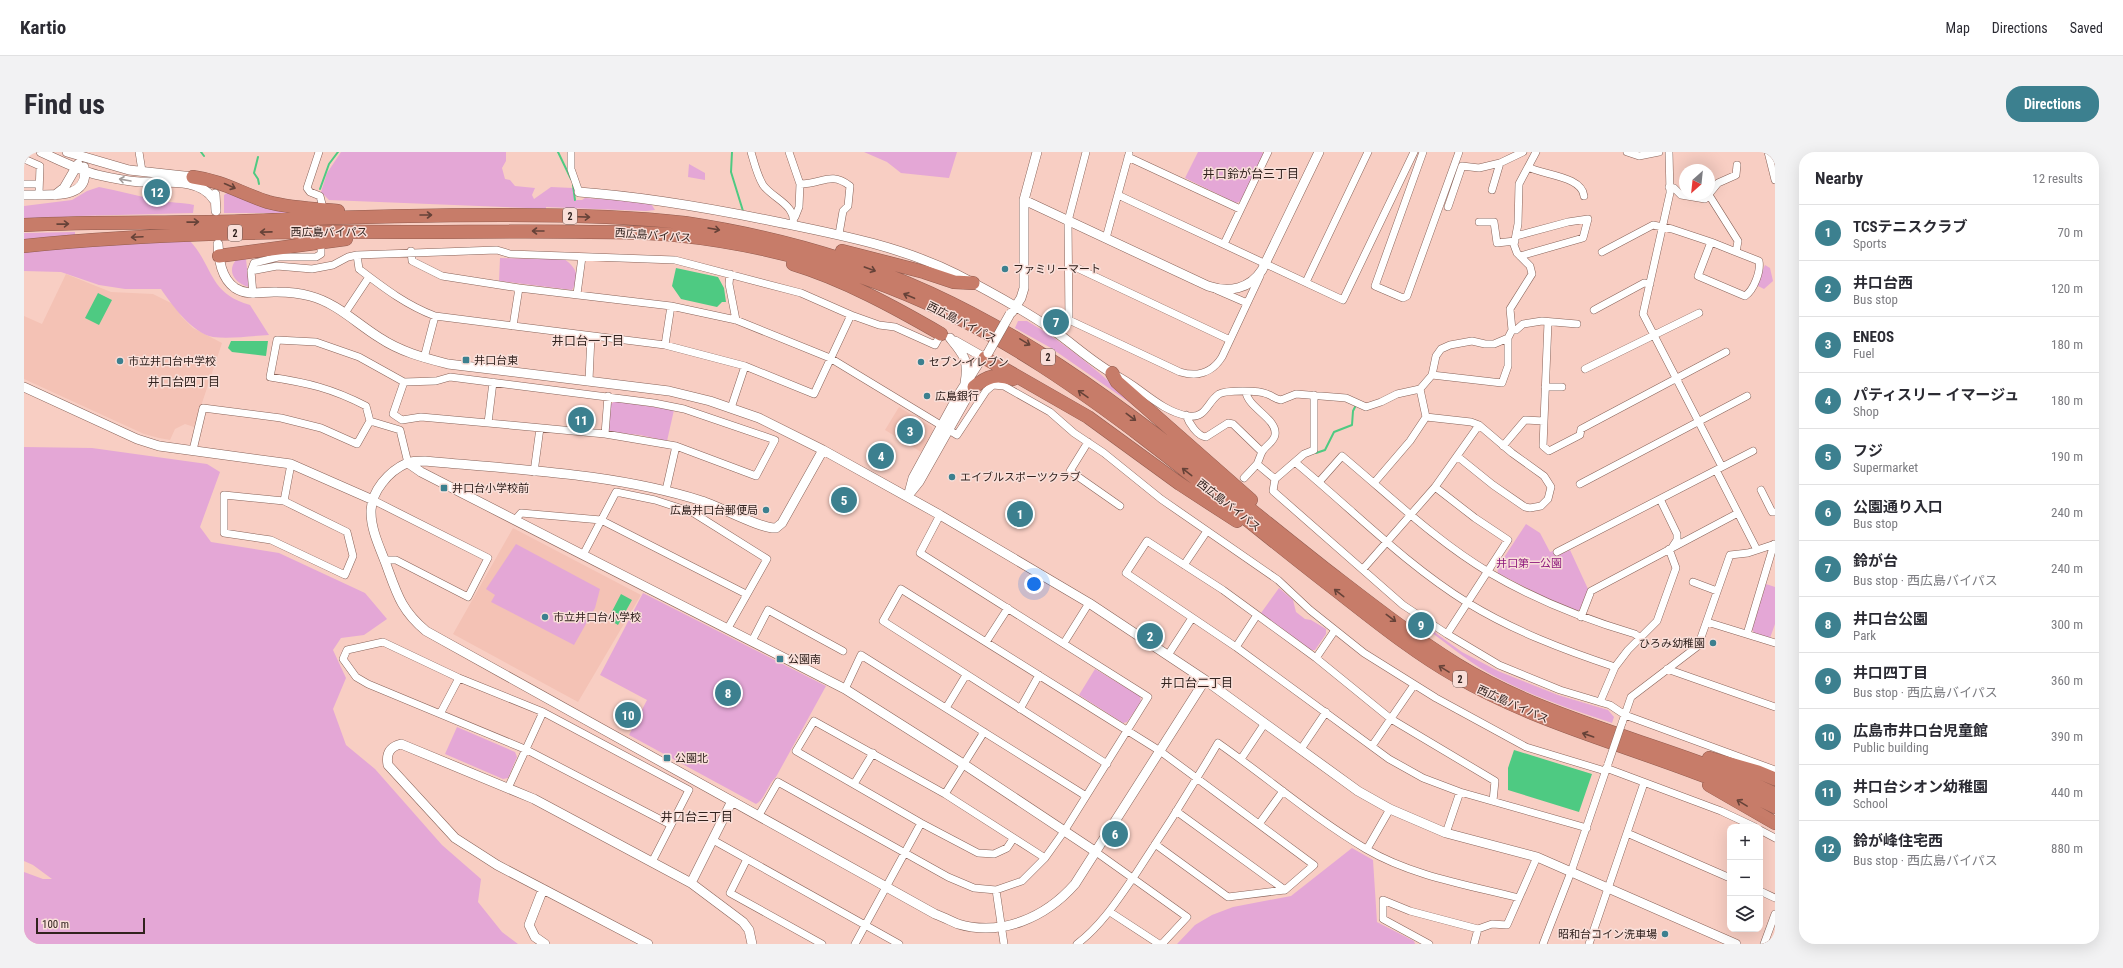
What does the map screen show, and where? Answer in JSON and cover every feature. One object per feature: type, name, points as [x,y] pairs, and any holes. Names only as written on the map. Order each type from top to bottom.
[{"type":"highway","points":[[193,177],[213,179],[268,202],[290,206],[370,212],[387,215]]},
{"type":"highway","name":"西広島バイパス","points":[[24,225],[205,222],[387,215],[542,216],[627,218],[685,224],[751,235],[839,258],[889,276],[990,322],[1028,344],[1088,384],[1299,555]]},
{"type":"highway","name":"西広島バイパス","points":[[24,246],[72,241],[231,233],[540,231],[675,235],[739,244],[816,262],[894,289],[942,310],[1039,364],[1109,412],[1299,555],[1428,646],[1495,685],[1652,751],[1775,807]]},
{"type":"highway","points":[[219,250],[333,240],[399,237],[446,232]]},
{"type":"highway","points":[[675,235],[795,264],[838,281],[900,311],[946,336]]},
{"type":"highway","points":[[751,235],[809,243],[924,272],[954,282],[974,284]]},
{"type":"highway","points":[[986,356],[1035,387],[1088,417],[1180,484],[1299,555]]},
{"type":"highway","points":[[1112,373],[1117,382],[1220,471],[1299,555]]},
{"type":"highway","points":[[970,385],[988,377],[998,375],[1035,387]]},
{"type":"highway","points":[[1652,751],[1696,754],[1739,766],[1775,779]]},
{"type":"highway","points":[[1652,751],[1775,823]]},
{"type":"highway","name":"西広島バイパス","points":[[1652,751],[1719,769],[1775,794]]},
{"type":"street","points":[[41,152],[85,171],[139,182],[189,185],[207,191],[214,200]]},
{"type":"street","points":[[67,152],[82,158],[142,172],[193,177],[211,185],[215,193],[214,200],[216,210]]},
{"type":"street","points":[[139,152],[142,172]]},
{"type":"street","points":[[319,152],[307,188],[310,192],[320,196],[322,204]]},
{"type":"street","points":[[571,152],[571,169],[579,192],[662,200],[794,221],[908,255],[946,270],[974,284],[1012,311],[1056,332],[1112,373],[1126,380],[1156,402],[1186,415],[1197,415],[1203,412],[1219,394],[1246,392],[1265,393],[1281,400],[1293,394],[1346,398],[1366,406],[1382,402],[1397,394],[1420,388],[1432,375],[1436,356],[1441,349],[1450,345],[1472,341],[1485,344],[1494,344],[1508,338]]},
{"type":"street","points":[[751,152],[764,186],[791,211],[794,221]]},
{"type":"street","points":[[789,152],[800,184],[799,207],[794,221]]},
{"type":"street","points":[[908,497],[913,478],[945,429],[970,385],[984,367],[986,356],[1022,294],[1024,285],[1024,200],[1037,152]]},
{"type":"street","points":[[1086,152],[1068,220],[1069,320],[1180,372],[1196,374],[1209,370],[1218,362],[1230,340],[1319,152]]},
{"type":"street","points":[[1224,244],[1268,152]]},
{"type":"street","points":[[1306,282],[1368,152]]},
{"type":"street","points":[[1118,195],[1224,244],[1264,267],[1306,282],[1343,300],[1414,152]]},
{"type":"street","points":[[1423,152],[1375,286],[1403,298],[1407,296],[1459,152]]},
{"type":"street","points":[[1448,207],[1462,166],[1480,168],[1500,163],[1523,152]]},
{"type":"street","points":[[1432,375],[1502,383],[1508,366],[1508,338],[1512,330],[1510,309],[1532,274],[1530,266],[1515,249],[1515,238],[1518,224],[1519,184],[1536,152]]},
{"type":"street","points":[[1628,152],[1639,156],[1659,152]]},
{"type":"street","points":[[1669,152],[1670,193],[1664,227],[1643,314],[1699,421],[1738,513],[1757,550]]},
{"type":"street","points":[[1106,238],[1129,154],[1240,209]]},
{"type":"street","points":[[1770,156],[1775,180]]},
{"type":"street","points":[[55,195],[66,185],[75,167],[82,158]]},
{"type":"street","points":[[24,195],[55,195],[69,193],[79,188],[85,179],[82,158]]},
{"type":"street","points":[[24,159],[40,166],[39,194]]},
{"type":"street","points":[[1492,190],[1500,163]]},
{"type":"street","points":[[1715,187],[1718,183],[1736,175],[1737,165]]},
{"type":"street","points":[[1528,167],[1580,186],[1586,194]]},
{"type":"street","points":[[800,184],[810,184],[834,177],[850,186],[848,206],[843,210],[839,234]]},
{"type":"street","points":[[24,184],[39,184]]},
{"type":"street","points":[[1669,187],[1674,188],[1679,193]]},
{"type":"street","points":[[1024,200],[1247,303]]},
{"type":"street","points":[[1712,200],[1738,241],[1736,252]]},
{"type":"street","points":[[1479,222],[1494,222],[1497,243],[1568,222],[1588,218],[1582,238],[1520,256]]},
{"type":"street","points":[[1602,252],[1654,225],[1664,227],[1711,242],[1759,261],[1760,267],[1750,292],[1746,296],[1698,276],[1711,242]]},
{"type":"street","points":[[253,294],[251,271],[254,263],[278,257],[319,256],[322,251],[321,247]]},
{"type":"street","points":[[219,250],[226,279],[243,292],[253,294],[275,292],[310,296],[327,302],[386,342],[424,358],[448,364],[670,391],[731,408],[759,418],[823,450],[908,497],[1088,603],[1205,680],[1358,791],[1390,810],[1446,834],[1537,857],[1736,944]]},
{"type":"street","points":[[251,271],[278,266],[312,269],[333,265],[348,257],[356,255],[411,251],[497,250],[510,254],[675,260],[801,293],[851,315],[879,325],[895,327],[935,345],[946,336]]},
{"type":"street","points":[[411,251],[412,261],[442,276],[519,288],[671,306],[736,320],[830,358],[957,435],[986,390],[993,385],[1004,386],[1050,412],[1074,433],[1104,453],[1161,499],[1278,580],[1335,630],[1364,653],[1414,685],[1526,747],[1606,768],[1721,811],[1749,824]]},
{"type":"street","points":[[356,255],[359,269],[414,308],[435,316],[665,345],[745,366],[814,394],[851,315]]},
{"type":"street","points":[[577,294],[582,257]]},
{"type":"street","points":[[1208,286],[1226,290],[1240,288],[1254,280],[1264,267]]},
{"type":"street","points":[[1068,268],[1077,268],[1230,340]]},
{"type":"street","points":[[730,274],[729,284],[736,320]]},
{"type":"street","points":[[345,313],[370,277]]},
{"type":"street","points":[[1594,310],[1644,283],[1650,284]]},
{"type":"street","points":[[513,326],[519,288]]},
{"type":"street","points":[[665,345],[671,306]]},
{"type":"street","points":[[1585,369],[1699,313]]},
{"type":"street","points":[[424,358],[435,316]]},
{"type":"street","points":[[1512,330],[1523,324],[1542,321],[1577,324]]},
{"type":"street","points":[[1548,322],[1543,446],[1549,451],[1580,435],[1582,429],[1726,352]]},
{"type":"street","points":[[589,380],[591,336]]},
{"type":"street","points":[[946,336],[986,356]]},
{"type":"street","points":[[946,336],[965,358],[970,385]]},
{"type":"street","points":[[193,450],[203,408],[281,418],[321,428],[357,444],[370,421],[366,406],[339,392],[309,383],[270,377],[277,340],[316,342],[360,357],[404,382],[436,381],[450,377],[608,396],[684,409],[775,440],[756,476],[676,446],[605,434],[421,417],[402,420],[393,414],[404,382]]},
{"type":"street","points":[[731,408],[745,366]]},
{"type":"street","points":[[488,423],[493,382]]},
{"type":"street","points":[[24,387],[137,439],[159,446],[291,464],[373,500],[488,558],[468,597],[396,560],[384,560]]},
{"type":"street","points":[[1545,387],[1562,387]]},
{"type":"street","points":[[1374,483],[1410,441],[1426,416],[1420,388]]},
{"type":"street","points":[[1244,478],[1257,464],[1262,452],[1275,437],[1276,430],[1272,423],[1253,404],[1246,392]]},
{"type":"street","points":[[605,434],[608,396]]},
{"type":"street","points":[[1314,396],[1314,450],[1304,454],[1296,463],[1275,479],[1273,491],[1403,605],[1447,634],[1499,665],[1560,690],[1610,705],[1625,715],[1775,770]]},
{"type":"street","points":[[1580,484],[1746,396]]},
{"type":"street","points":[[1186,415],[1189,423],[1206,437],[1228,423],[1233,424],[1262,452]]},
{"type":"street","points":[[1426,416],[1471,422],[1479,425],[1503,446],[1547,478],[1551,487],[1550,495],[1541,506],[1530,508],[1520,504],[1457,456]]},
{"type":"street","points":[[1503,446],[1525,420],[1544,420]]},
{"type":"street","points":[[370,421],[400,430],[408,463],[421,472],[752,640],[845,689],[1065,830],[1187,918],[1160,944],[1110,912]]},
{"type":"street","points":[[1362,569],[1436,487],[1479,425]]},
{"type":"street","points":[[534,472],[540,428]]},
{"type":"street","points":[[1088,442],[1070,471],[1120,506]]},
{"type":"street","points":[[666,490],[676,446]]},
{"type":"street","points":[[823,450],[782,523],[776,528],[766,528],[720,506],[666,490],[602,479],[425,461],[408,463],[390,474],[380,485],[373,500],[371,512],[373,528],[384,560],[405,610],[426,631],[936,914],[958,924],[981,928],[1002,928],[1044,912],[1062,899],[1075,884],[1096,852],[1205,680]]},
{"type":"street","points":[[1557,552],[1753,451]]},
{"type":"street","points":[[1319,482],[1342,456],[1450,546],[1488,572],[1535,597],[1581,617],[1635,634],[1640,638]]},
{"type":"street","points":[[1296,463],[1386,542],[1432,579],[1468,603],[1509,626],[1565,650],[1615,667]]},
{"type":"street","points":[[284,501],[291,464]]},
{"type":"street","points":[[1257,464],[1275,479]]},
{"type":"street","points":[[1436,487],[1475,518],[1508,540],[1447,634]]},
{"type":"street","points":[[1761,490],[1772,512],[1775,512]]},
{"type":"street","points":[[583,555],[616,492],[655,500],[692,512],[767,559],[728,628]]},
{"type":"street","points":[[224,495],[284,501],[347,532],[353,556],[345,575],[271,540],[224,533],[224,495]]},
{"type":"street","points":[[1660,499],[1677,534],[1677,540],[1670,548]]},
{"type":"street","points":[[1581,617],[1591,591],[1738,513]]},
{"type":"street","points":[[515,520],[521,514],[601,520],[746,594]]},
{"type":"street","points":[[758,815],[778,782],[948,877],[974,888],[996,890],[1022,881],[1045,858],[1065,830],[1128,730],[1148,697],[920,552],[940,515]]},
{"type":"street","points":[[1184,566],[1207,531]]},
{"type":"street","points":[[1493,801],[1496,780],[1391,719],[1316,658],[1257,615],[1147,541],[1126,573],[1236,647],[1389,759],[1423,778],[1460,792],[1587,828]]},
{"type":"street","points":[[1543,944],[1587,828],[1631,697],[1698,646],[1730,555],[1757,550],[1774,544]]},
{"type":"street","points":[[1746,634],[1774,544]]},
{"type":"street","points":[[1600,702],[1615,667],[1657,621],[1676,568],[1670,548]]},
{"type":"street","points":[[1693,582],[1718,591]]},
{"type":"street","points":[[1107,764],[883,621],[901,588],[1160,751],[1314,865],[1285,890],[1228,897],[1156,844]]},
{"type":"street","points":[[1064,643],[1088,603]]},
{"type":"street","points":[[986,642],[1008,608]]},
{"type":"street","points":[[752,640],[768,610],[843,651]]},
{"type":"street","points":[[1236,647],[1257,615]]},
{"type":"street","points":[[1168,655],[1192,618]]},
{"type":"street","points":[[1707,622],[1775,643]]},
{"type":"street","points":[[1316,658],[1335,630]]},
{"type":"street","points":[[652,862],[671,825],[688,790],[543,712],[459,678],[383,642],[347,650],[343,659],[356,677],[368,684],[527,750],[671,825]]},
{"type":"street","points":[[845,689],[861,655],[1086,796]]},
{"type":"street","points":[[1667,669],[1774,705]]},
{"type":"street","points":[[946,708],[966,675]]},
{"type":"street","points":[[1020,709],[1039,675]]},
{"type":"street","points":[[440,714],[459,678]]},
{"type":"street","points":[[1372,746],[1414,685]]},
{"type":"street","points":[[508,788],[527,750],[543,712]]},
{"type":"street","points":[[1301,749],[1326,712]]},
{"type":"street","points":[[1014,839],[1007,848],[994,854],[978,853],[921,823],[796,751],[814,721],[945,794],[1045,858]]},
{"type":"street","points":[[1241,759],[1265,723]]},
{"type":"street","points":[[945,794],[965,765],[984,732]]},
{"type":"street","points":[[648,944],[497,865],[455,838],[388,766],[387,758],[394,746],[401,744],[534,799],[691,883],[743,922],[749,930],[752,944]]},
{"type":"street","points":[[1077,944],[1089,935],[1110,912],[1156,844],[1218,744],[1241,759],[1324,822],[1367,849],[1393,862],[1441,879],[1519,898]]},
{"type":"street","points":[[854,784],[873,753]]},
{"type":"street","points":[[1589,944],[1644,783]]},
{"type":"street","points":[[1260,824],[1283,791]]},
{"type":"street","points":[[1446,834],[1460,792]]},
{"type":"street","points":[[691,883],[732,801]]},
{"type":"street","points":[[1367,849],[1390,810]]},
{"type":"street","points":[[1176,811],[1285,890]]},
{"type":"street","points":[[856,944],[904,852],[921,823]]},
{"type":"street","points":[[1763,832],[1775,838]]},
{"type":"street","points":[[1627,834],[1727,877]]},
{"type":"street","points":[[713,840],[899,944]]},
{"type":"street","points":[[1429,944],[1383,919],[1382,900],[1410,911],[1478,929],[1492,924],[1507,925],[1537,857]]},
{"type":"street","points":[[747,860],[730,893],[822,944]]},
{"type":"street","points":[[543,889],[529,925],[535,937],[546,944]]},
{"type":"street","points":[[996,890],[1004,944]]},
{"type":"street","points":[[1763,892],[1775,898]]},
{"type":"street","points":[[1764,944],[1775,914]]},
{"type":"street","points":[[1474,944],[1478,929]]},
{"type":"shaded area","points":[[676,268],[718,277],[724,288],[726,302],[722,302],[717,307],[681,299],[672,286]]},
{"type":"shaded area","name":"市立井口台中学校","points":[[66,274],[111,292],[153,294],[175,305],[181,316],[193,328],[222,343],[194,427],[185,424],[175,429],[170,440],[144,434],[24,379],[24,316],[42,324]]},
{"type":"shaded area","points":[[98,293],[112,300],[99,325],[85,318]]},
{"type":"shaded area","points":[[231,341],[268,341],[266,356],[232,352],[228,348]]},
{"type":"shaded area","points":[[899,407],[932,427],[933,432],[921,452],[885,430]]},
{"type":"shaded area","name":"市立井口台小学校","points":[[513,528],[641,595],[578,702],[453,634]]},
{"type":"shaded area","points":[[621,594],[632,600],[618,625],[608,619]]},
{"type":"shaded area","points":[[1514,750],[1592,774],[1579,812],[1508,790],[1508,768]]},
{"type":"green space","points":[[341,152],[506,152],[506,161],[502,168],[505,179],[510,180],[515,186],[535,188],[532,195],[534,199],[551,187],[573,188],[575,200],[582,200],[585,198],[650,202],[655,210],[646,211],[546,207],[546,209],[329,200],[321,192],[327,173]]},
{"type":"green space","points":[[864,152],[957,152],[949,178],[901,173],[887,162]]},
{"type":"green space","points":[[1198,152],[1262,152],[1264,154],[1241,201],[1236,203],[1185,178]]},
{"type":"green space","points":[[689,164],[705,173],[705,180],[688,177]]},
{"type":"green space","points":[[99,187],[160,201],[194,205],[193,213],[79,216],[24,220],[24,206],[72,200],[87,191]]},
{"type":"green space","points":[[231,190],[308,213],[224,213],[224,195]]},
{"type":"green space","points":[[75,232],[75,235],[24,240],[24,233]]},
{"type":"green space","points":[[190,241],[204,260],[219,286],[226,294],[236,300],[250,305],[269,335],[226,338],[213,337],[205,334],[183,318],[161,289],[125,289],[99,285],[61,272],[24,271],[24,252],[67,247]]},
{"type":"green space","points":[[500,258],[564,259],[572,265],[576,273],[577,277],[575,285],[572,290],[499,281]]},
{"type":"green space","points":[[246,259],[249,287],[240,283],[232,273],[233,264],[236,260]]},
{"type":"green space","points":[[1765,265],[1770,268],[1773,281],[1764,289],[1756,285]]},
{"type":"green space","points":[[1018,321],[1027,321],[1057,340],[1099,373],[1139,409],[1051,348],[1015,328]]},
{"type":"green space","points":[[615,401],[674,410],[667,441],[640,435],[610,432],[608,428],[611,404]]},
{"type":"green space","points":[[24,447],[92,448],[207,464],[220,472],[200,527],[211,542],[279,553],[365,593],[387,619],[364,635],[341,638],[333,650],[346,678],[333,709],[346,745],[375,769],[442,845],[481,879],[478,902],[502,932],[518,944],[24,944],[24,872],[43,879],[52,879],[33,865],[24,861]]},
{"type":"green space","name":"井口第一公園","points":[[1526,524],[1540,533],[1550,552],[1553,551],[1556,556],[1570,550],[1588,589],[1581,609],[1576,611],[1542,596],[1498,573],[1497,568]]},
{"type":"green space","points":[[516,544],[600,589],[595,608],[574,645],[491,602],[495,595],[486,589]]},
{"type":"green space","points":[[1766,584],[1775,587],[1775,624],[1770,638],[1754,633],[1752,629]]},
{"type":"green space","points":[[1279,588],[1293,600],[1296,612],[1305,619],[1311,620],[1326,629],[1326,634],[1315,650],[1311,650],[1261,613]]},
{"type":"green space","points":[[643,593],[826,686],[776,777],[762,799],[756,804],[629,735],[647,700],[600,675]]},
{"type":"green space","points":[[1430,629],[1462,652],[1498,671],[1558,695],[1608,710],[1614,717],[1612,723],[1539,697],[1496,677],[1463,656],[1431,632]]},
{"type":"green space","points":[[1095,669],[1140,696],[1141,702],[1127,722],[1123,723],[1079,695]]},
{"type":"green space","points":[[457,727],[515,752],[517,757],[508,778],[503,779],[445,754]]},
{"type":"green space","points":[[1352,848],[1373,860],[1377,922],[1414,941],[1415,944],[1177,944],[1195,925],[1212,915],[1233,907],[1291,896]]},
{"type":"waterway","points":[[201,152],[204,156]]},
{"type":"waterway","points":[[320,189],[329,164],[338,152]]},
{"type":"waterway","points":[[558,152],[571,179]]},
{"type":"waterway","points":[[732,152],[731,172],[743,211]]},
{"type":"waterway","points":[[258,157],[254,173],[259,184]]},
{"type":"waterway","points":[[573,185],[575,200]]},
{"type":"waterway","points":[[1316,453],[1325,450],[1334,432],[1352,425],[1353,411],[1356,405]]},
{"type":"place","name":"鈴が峰住宅西","points":[[157,192]]},
{"type":"place","name":"ファミリーマート","points":[[1005,269]]},
{"type":"place","name":"鈴が台","points":[[1056,322]]},
{"type":"place","name":"井口台東","points":[[466,360]]},
{"type":"place","name":"市立井口台中学校","points":[[120,361]]},
{"type":"place","name":"セブン-イレブン","points":[[921,362]]},
{"type":"place","name":"広島銀行","points":[[927,396]]},
{"type":"place","name":"井口台シオン幼稚園","points":[[581,420]]},
{"type":"place","name":"ENEOS","points":[[910,431]]},
{"type":"place","name":"パティスリー イマージュ","points":[[881,456]]},
{"type":"place","name":"エイブルスポーツクラブ","points":[[952,477]]},
{"type":"place","name":"井口台小学校前","points":[[444,488]]},
{"type":"place","name":"フジ","points":[[844,500]]},
{"type":"place","name":"広島井口台郵便局","points":[[766,510]]},
{"type":"place","name":"TCSテニスクラブ","points":[[1020,514]]},
{"type":"place","name":"市立井口台小学校","points":[[545,617]]},
{"type":"place","name":"井口四丁目","points":[[1421,625]]},
{"type":"place","name":"井口台西","points":[[1150,636]]},
{"type":"place","name":"ひろみ幼稚園","points":[[1713,643]]},
{"type":"place","name":"公園南","points":[[780,659]]},
{"type":"place","name":"井口台公園","points":[[728,693]]},
{"type":"place","name":"広島市井口台児童館","points":[[628,715]]},
{"type":"place","name":"公園北","points":[[667,758]]},
{"type":"place","name":"公園通り入口","points":[[1115,834]]},
{"type":"place","name":"昭和台コイン洗車場","points":[[1665,934]]},
{"type":"district","name":"井口鈴が台三丁目","points":[[1251,174]]},
{"type":"district","name":"井口台一丁目","points":[[588,341]]},
{"type":"district","name":"井口台四丁目","points":[[184,382]]},
{"type":"district","name":"井口台二丁目","points":[[1197,683]]},
{"type":"district","name":"井口台三丁目","points":[[697,817]]}]
